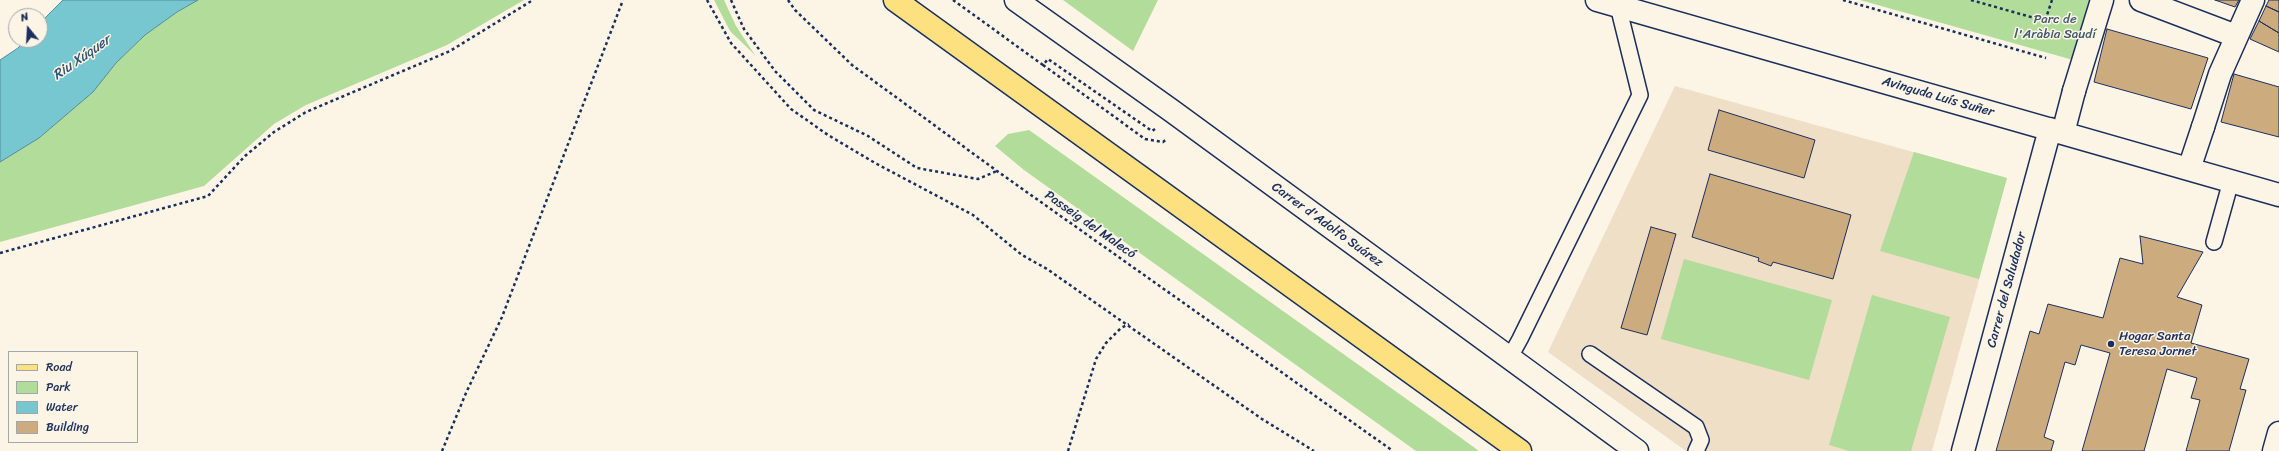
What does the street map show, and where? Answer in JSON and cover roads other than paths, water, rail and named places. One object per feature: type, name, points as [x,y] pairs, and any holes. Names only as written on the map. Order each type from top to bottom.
[{"type":"main road","points":[[895,0],[1520,451]]},
{"type":"street","name":"Carrer d'Adolfo Suárez","points":[[1016,0],[1172,111],[1509,359],[1637,451]]},
{"type":"street","name":"Avinguda Luís Suñer","points":[[1597,0],[2279,196]]},
{"type":"street","name":"Carrer del Saludador","points":[[1964,451],[2057,131],[2074,91],[2102,0]]},
{"type":"street","points":[[2140,0],[2236,36]]},
{"type":"street","points":[[2189,169],[2220,74],[2253,0]]},
{"type":"street","points":[[2274,451],[2279,433]]},
{"type":"lane","points":[[1509,359],[1640,95],[1618,6]]},
{"type":"lane","points":[[2214,242],[2230,181]]},
{"type":"lane","points":[[1590,354],[1696,428],[1701,440],[1696,451]]},
{"type":"water","name":"Riu Xúquer","points":[[63,0],[198,0],[177,12],[145,35],[116,63],[93,92],[39,138],[0,162],[0,60],[18,48],[48,48],[48,15]]},
{"type":"place","name":"Hogar Santa Teresa Jornet","points":[[2111,344]]},
{"type":"park label","name":"Parc de l'Aràbia Saudí","points":[[2055,28]]}]
